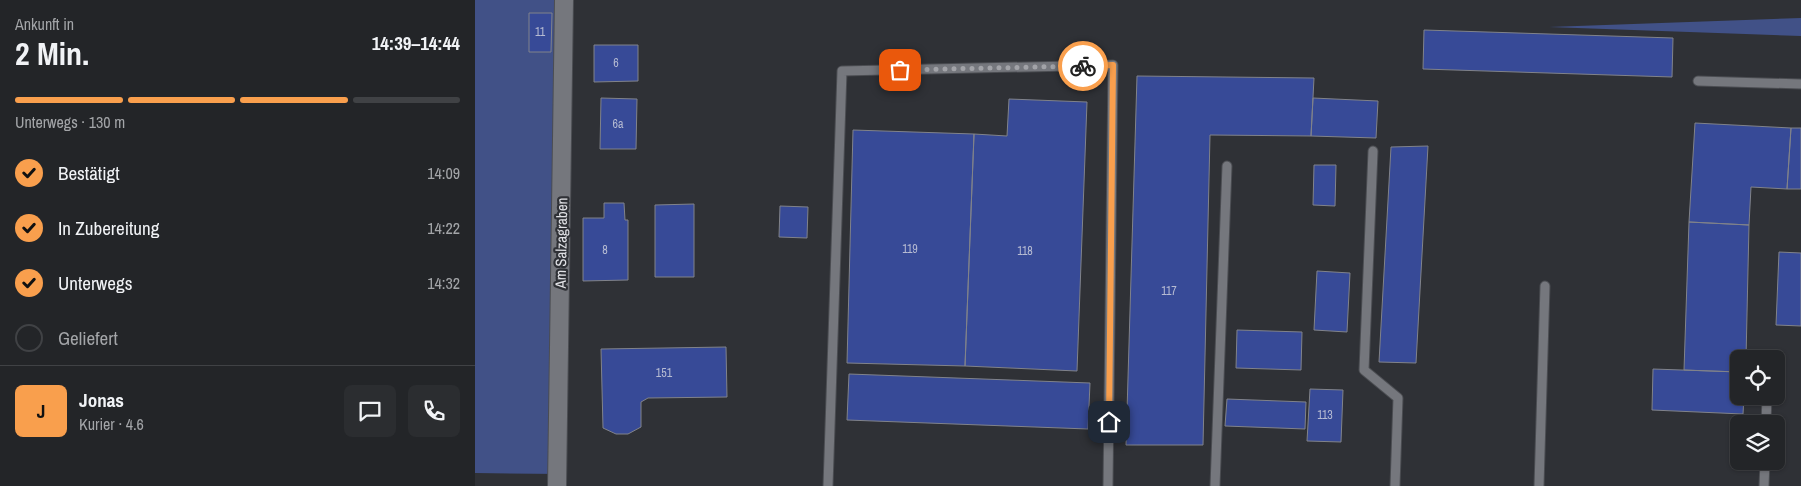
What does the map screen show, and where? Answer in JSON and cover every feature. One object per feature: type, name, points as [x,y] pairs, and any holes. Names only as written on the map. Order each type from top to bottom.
[{"type":"street","name":"Am Salzagraben","points":[[557,486],[564,0]]},
{"type":"lane","points":[[828,486],[842,71],[1113,65],[1108,486]]},
{"type":"lane","points":[[1698,81],[1801,84]]},
{"type":"lane","points":[[1373,151],[1364,370],[1398,398],[1395,486]]},
{"type":"lane","points":[[1215,486],[1227,166]]},
{"type":"lane","points":[[1539,486],[1545,286]]},
{"type":"lane","points":[[1764,486],[1765,470]]},
{"type":"shaded area","points":[[475,0],[567,0],[562,474],[475,473]]},
{"type":"shaded area","points":[[1801,18],[1801,36],[1549,27]]},
{"type":"building","points":[[529,13],[552,13],[551,52],[529,52]]},
{"type":"building","points":[[1424,30],[1673,38],[1672,77],[1423,69]]},
{"type":"building","points":[[594,45],[638,45],[638,81],[594,82]]},
{"type":"building","points":[[1137,76],[1314,78],[1311,136],[1210,135],[1203,445],[1126,445]]},
{"type":"building","points":[[601,98],[637,99],[636,149],[600,149]]},
{"type":"building","points":[[1313,98],[1378,101],[1376,138],[1311,136]]},
{"type":"building","points":[[1009,99],[1087,102],[1077,371],[965,366],[974,134],[1007,136]]},
{"type":"building","points":[[1695,123],[1791,128],[1787,189],[1751,187],[1749,225],[1689,222]]},
{"type":"building","points":[[1791,128],[1801,128],[1801,189],[1787,189]]},
{"type":"building","points":[[853,130],[974,134],[965,366],[847,363]]},
{"type":"building","points":[[1428,146],[1416,363],[1379,362],[1391,147]]},
{"type":"building","points":[[1314,165],[1336,165],[1335,206],[1313,205]]},
{"type":"building","points":[[604,203],[624,203],[625,220],[628,220],[628,280],[583,281],[583,218],[604,218]]},
{"type":"building","points":[[694,204],[694,277],[655,277],[655,205]]},
{"type":"building","points":[[780,206],[808,207],[807,238],[779,237]]},
{"type":"building","points":[[1689,222],[1749,225],[1746,350],[1730,350],[1730,372],[1684,370]]},
{"type":"building","points":[[1779,252],[1801,253],[1801,326],[1776,325]]},
{"type":"building","points":[[1317,271],[1350,273],[1347,332],[1314,330]]},
{"type":"building","points":[[1237,330],[1302,332],[1301,370],[1236,368]]},
{"type":"building","points":[[726,347],[727,397],[648,398],[641,402],[641,427],[628,434],[616,434],[603,428],[601,349]]},
{"type":"building","points":[[1653,369],[1730,372],[1730,405],[1744,405],[1743,414],[1652,410]]},
{"type":"building","points":[[849,374],[1090,383],[1088,429],[847,420]]},
{"type":"building","points":[[1310,389],[1343,390],[1341,442],[1307,441]]},
{"type":"building","points":[[1227,399],[1306,402],[1305,429],[1225,426]]},
{"type":"way so far","points":[[900,70],[1083,66]]},
{"type":"route","points":[[1083,66],[1113,65],[1109,422]]}]
